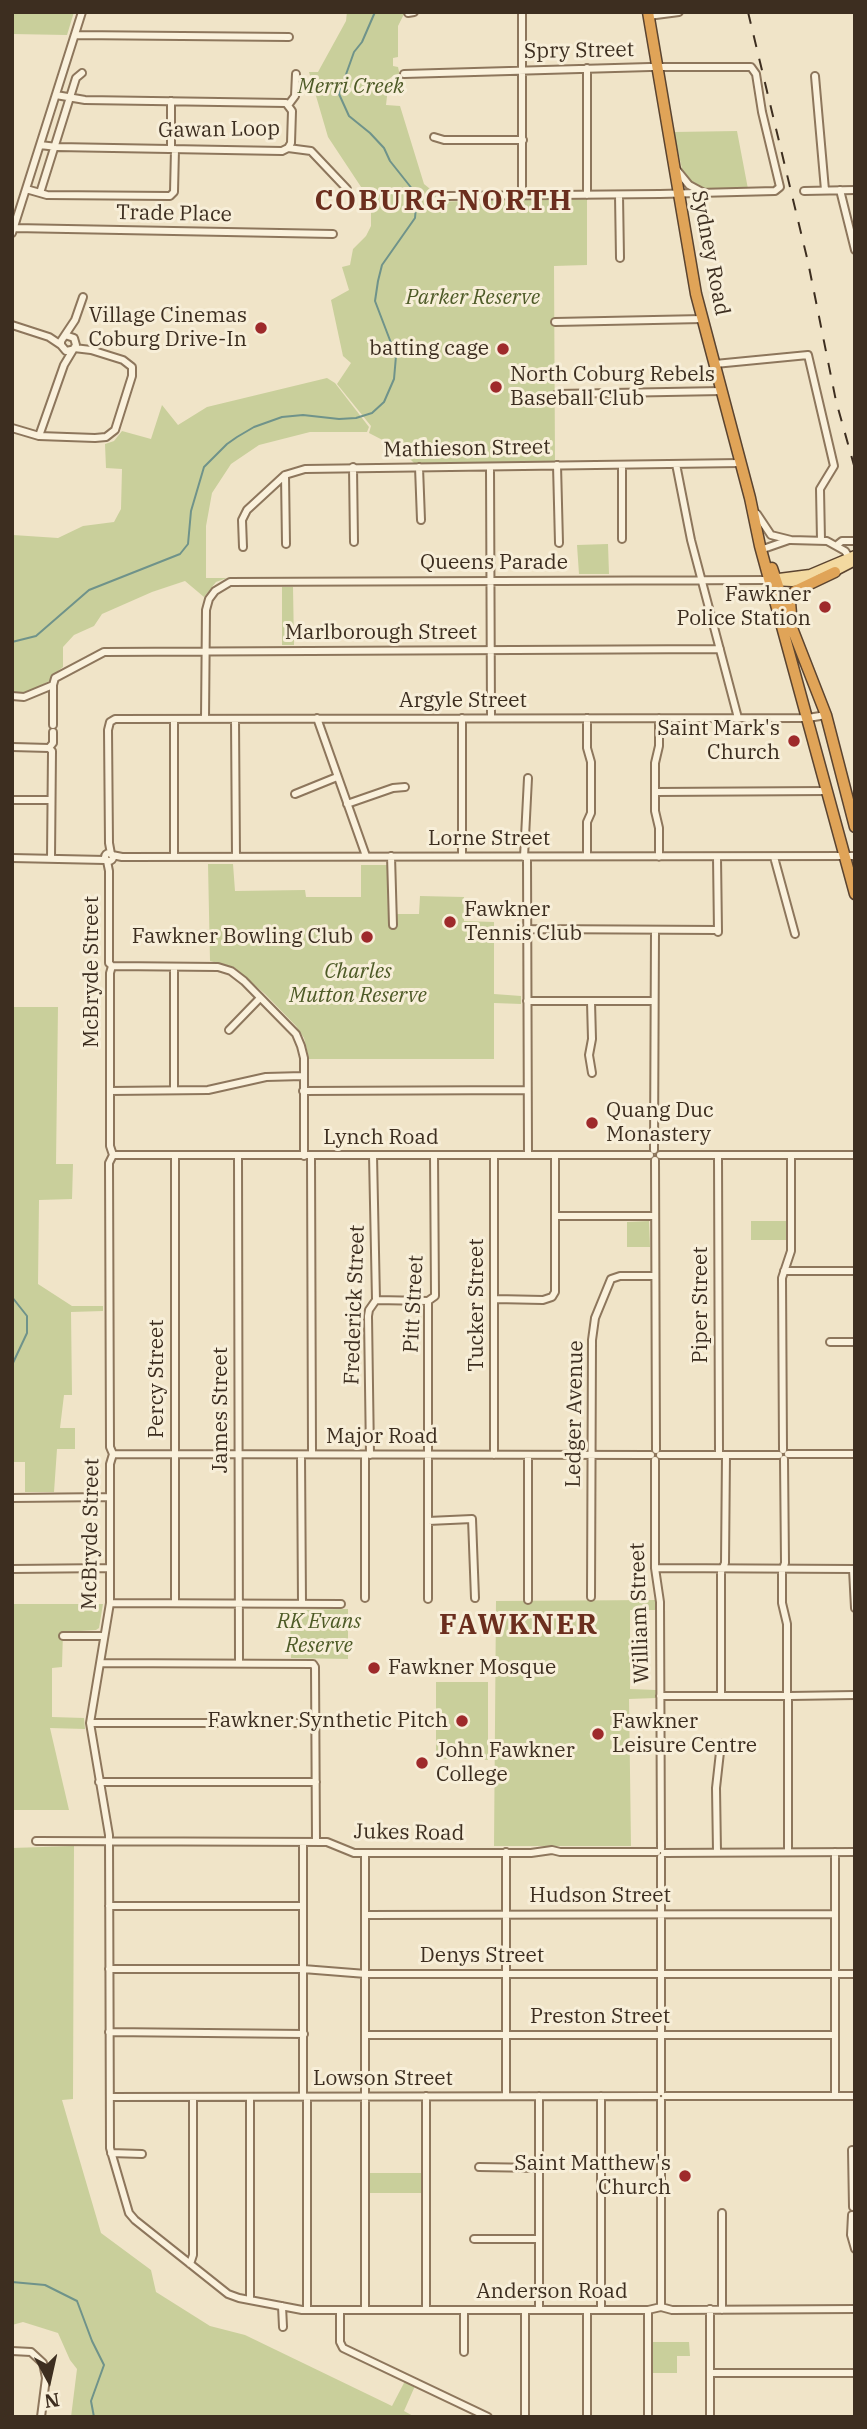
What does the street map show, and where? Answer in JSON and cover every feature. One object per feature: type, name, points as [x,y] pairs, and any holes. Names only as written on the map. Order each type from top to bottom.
[{"type":"highway","name":"Sydney Road","points":[[648,14],[694,284],[750,498],[752,515],[826,715],[855,827]]},
{"type":"highway","name":"Sydney Road","points":[[750,498],[766,548],[827,791],[850,856],[855,894]]},
{"type":"highway","points":[[792,628],[790,602],[795,591],[835,572]]},
{"type":"main road","points":[[774,580],[810,574],[851,560]]},
{"type":"main road","points":[[774,580],[812,580],[835,572],[851,560]]},
{"type":"street","points":[[13,231],[82,12]]},
{"type":"street","points":[[408,13],[414,12]]},
{"type":"street","points":[[522,12],[522,195]]},
{"type":"street","points":[[648,14],[679,12]]},
{"type":"street","points":[[75,35],[289,37]]},
{"type":"street","name":"Spry Street","points":[[404,74],[522,69],[751,67],[755,69],[779,189],[701,192]]},
{"type":"street","points":[[587,68],[587,195]]},
{"type":"street","points":[[40,193],[76,78],[82,73]]},
{"type":"street","points":[[289,104],[295,96],[296,74]]},
{"type":"street","points":[[815,76],[825,190]]},
{"type":"street","name":"Gawan Loop","points":[[40,145],[282,151],[291,143],[292,111],[289,104],[283,102],[70,98],[56,95]]},
{"type":"street","points":[[26,189],[40,193],[170,196],[174,192],[171,101]]},
{"type":"street","points":[[434,137],[444,140],[523,140]]},
{"type":"street","points":[[288,148],[311,151],[348,188]]},
{"type":"street","points":[[673,165],[684,180],[701,192]]},
{"type":"street","points":[[840,190],[855,250]]},
{"type":"street","points":[[804,191],[855,190]]},
{"type":"street","points":[[447,196],[701,192]]},
{"type":"street","points":[[681,208],[685,197],[701,192]]},
{"type":"street","points":[[619,195],[620,258]]},
{"type":"street","name":"Trade Place","points":[[13,231],[333,234]]},
{"type":"street","points":[[64,365],[61,346],[75,320],[83,297]]},
{"type":"street","points":[[555,322],[703,319]]},
{"type":"street","points":[[39,436],[72,349],[75,320]]},
{"type":"street","points":[[12,325],[48,337],[61,346],[91,350],[128,362],[132,367],[132,376],[115,430],[101,438],[39,436],[12,428]]},
{"type":"street","points":[[48,337],[64,336],[75,339],[91,350]]},
{"type":"street","points":[[715,364],[808,355],[834,466],[820,489],[821,540]]},
{"type":"street","points":[[556,394],[722,391]]},
{"type":"street","name":"Mathieson Street","points":[[285,475],[305,469],[353,467],[741,463]]},
{"type":"street","points":[[676,464],[702,580],[738,718]]},
{"type":"street","points":[[622,465],[622,540]]},
{"type":"street","points":[[557,466],[559,543]]},
{"type":"street","points":[[353,467],[354,542]]},
{"type":"street","points":[[419,467],[421,520]]},
{"type":"street","points":[[490,467],[491,718]]},
{"type":"street","points":[[285,475],[286,544]]},
{"type":"street","points":[[243,547],[242,520],[247,510],[285,475]]},
{"type":"street","points":[[757,514],[771,535],[791,540],[821,540],[839,547],[851,560]]},
{"type":"street","points":[[766,548],[791,540]]},
{"type":"street","points":[[839,547],[842,541],[851,541]]},
{"type":"street","name":"Queens Parade","points":[[206,650],[206,610],[209,598],[220,586],[240,580],[774,580]]},
{"type":"street","name":"Marlborough Street","points":[[12,696],[24,697],[53,685],[57,676],[101,653],[206,650],[720,649]]},
{"type":"street","points":[[205,719],[206,650]]},
{"type":"street","points":[[49,748],[53,743],[53,685]]},
{"type":"street","name":"Argyle Street","points":[[108,730],[110,722],[115,719],[808,718],[826,715]]},
{"type":"street","points":[[317,718],[366,856]]},
{"type":"street","points":[[462,718],[462,856]]},
{"type":"street","points":[[587,718],[587,748],[591,762],[587,856]]},
{"type":"street","points":[[659,718],[655,792],[659,857]]},
{"type":"street","points":[[174,719],[174,857]]},
{"type":"street","points":[[235,719],[236,857]]},
{"type":"street","name":"McBryde Street","points":[[108,730],[109,963],[112,966],[110,1150],[113,1154],[109,1163],[110,1449],[113,1454],[110,1464],[110,1603],[90,1723],[109,1842],[111,2153],[131,2216],[228,2294],[250,2300]]},
{"type":"street","points":[[12,747],[49,748]]},
{"type":"street","points":[[49,748],[52,751],[51,858]]},
{"type":"street","points":[[295,794],[337,777]]},
{"type":"street","points":[[528,778],[528,1155]]},
{"type":"street","points":[[347,804],[393,788],[405,787]]},
{"type":"street","points":[[655,792],[827,791]]},
{"type":"street","points":[[12,800],[51,800]]},
{"type":"street","points":[[391,856],[393,925]]},
{"type":"street","name":"Lorne Street","points":[[12,858],[850,856]]},
{"type":"street","points":[[527,929],[718,932],[717,857]]},
{"type":"street","points":[[774,857],[795,934]]},
{"type":"street","name":"William Street","points":[[655,930],[654,1568],[660,1602],[661,2307]]},
{"type":"street","points":[[112,966],[218,967],[231,971],[296,1034],[304,1058],[303,1091],[308,1156],[312,1454]]},
{"type":"street","points":[[174,967],[174,1090]]},
{"type":"street","points":[[229,1030],[260,998]]},
{"type":"street","points":[[527,1001],[654,1001]]},
{"type":"street","points":[[591,1002],[592,1039],[589,1055],[592,1073]]},
{"type":"street","points":[[110,1091],[208,1090],[267,1077],[303,1076]]},
{"type":"street","points":[[303,1091],[527,1090]]},
{"type":"street","name":"Lynch Road","points":[[113,1154],[855,1155]]},
{"type":"street","name":"Percy Street","points":[[174,1155],[175,1603]]},
{"type":"street","name":"Frederick Street","points":[[365,1598],[369,1310],[376,1300],[373,1155]]},
{"type":"street","name":"Pitt Street","points":[[428,1599],[428,1301],[435,1296],[433,1155]]},
{"type":"street","name":"Tucker Street","points":[[494,1155],[494,1455]]},
{"type":"street","points":[[495,1300],[543,1300],[552,1297],[555,1292],[555,1155]]},
{"type":"street","name":"Piper Street","points":[[718,1155],[724,1568],[721,1572],[721,1696]]},
{"type":"street","points":[[788,1852],[787,1624],[782,1603],[782,1278],[788,1271],[791,1251],[791,1155]]},
{"type":"street","name":"James Street","points":[[238,1156],[239,1664]]},
{"type":"street","points":[[555,1216],[655,1216]]},
{"type":"street","points":[[788,1271],[855,1270]]},
{"type":"street","name":"Ledger Avenue","points":[[591,1597],[592,1340],[597,1313],[611,1279],[620,1276],[655,1276]]},
{"type":"street","points":[[376,1300],[428,1301]]},
{"type":"street","points":[[830,1342],[855,1342]]},
{"type":"street","name":"Major Road","points":[[113,1454],[855,1454]]},
{"type":"street","points":[[301,1455],[302,1604]]},
{"type":"street","points":[[528,1455],[528,1600]]},
{"type":"street","points":[[12,1498],[110,1497]]},
{"type":"street","points":[[428,1521],[472,1519],[475,1598]]},
{"type":"street","points":[[12,1569],[110,1568]]},
{"type":"street","points":[[654,1568],[854,1569],[855,1608]]},
{"type":"street","points":[[110,1603],[341,1604]]},
{"type":"street","points":[[62,1636],[104,1636]]},
{"type":"street","points":[[100,1663],[309,1663],[315,1667],[316,1842]]},
{"type":"street","points":[[660,1696],[855,1695]]},
{"type":"street","points":[[90,1723],[316,1723]]},
{"type":"street","points":[[717,1852],[716,1788],[721,1743]]},
{"type":"street","points":[[99,1782],[316,1783]]},
{"type":"street","name":"Jukes Road","points":[[36,1841],[331,1842],[347,1852],[365,1853],[506,1853],[552,1850],[661,1853],[855,1852]]},
{"type":"street","points":[[303,1842],[307,2310]]},
{"type":"street","points":[[835,1852],[835,2096]]},
{"type":"street","points":[[365,1853],[365,2310]]},
{"type":"street","points":[[506,1853],[506,2096]]},
{"type":"street","points":[[109,1906],[303,1906]]},
{"type":"street","name":"Hudson Street","points":[[366,1915],[835,1914]]},
{"type":"street","name":"Denys Street","points":[[109,1969],[303,1969],[366,1974],[855,1974]]},
{"type":"street","points":[[109,2032],[304,2034]]},
{"type":"street","name":"Preston Street","points":[[365,2035],[835,2035]]},
{"type":"street","points":[[426,2096],[426,2310]]},
{"type":"street","points":[[539,2096],[539,2310]]},
{"type":"street","points":[[601,2096],[601,2310]]},
{"type":"street","name":"Lowson Street","points":[[110,2097],[855,2096]]},
{"type":"street","points":[[190,2264],[193,2255],[193,2097]]},
{"type":"street","points":[[250,2097],[250,2300]]},
{"type":"street","points":[[852,2150],[853,2207]]},
{"type":"street","points":[[111,2153],[142,2154]]},
{"type":"street","points":[[479,2167],[539,2168]]},
{"type":"street","points":[[722,2213],[722,2310]]},
{"type":"street","points":[[852,2215],[851,2235],[855,2249]]},
{"type":"street","points":[[474,2239],[539,2239]]},
{"type":"street","name":"Anderson Road","points":[[250,2300],[307,2310],[648,2310],[661,2307],[722,2310],[855,2309]]},
{"type":"street","points":[[282,2306],[283,2326]]},
{"type":"street","points":[[710,2309],[710,2417]]},
{"type":"street","points":[[340,2310],[340,2342],[343,2348],[488,2417]]},
{"type":"street","points":[[464,2310],[464,2352]]},
{"type":"street","points":[[525,2310],[525,2417]]},
{"type":"street","points":[[587,2310],[587,2417]]},
{"type":"street","points":[[648,2310],[648,2417]]},
{"type":"street","points":[[12,2351],[31,2352],[43,2363],[46,2384],[41,2417]]},
{"type":"street","points":[[710,2373],[855,2373]]},
{"type":"green space","points":[[12,12],[74,12],[67,35],[12,34]]},
{"type":"green space","name":"Parker Reserve","points":[[347,12],[405,12],[398,26],[398,57],[393,58],[393,66],[398,67],[400,76],[389,79],[386,105],[400,106],[424,184],[435,193],[437,202],[433,206],[440,202],[587,199],[587,265],[554,266],[555,463],[416,465],[400,449],[369,433],[371,426],[337,384],[351,363],[343,356],[331,300],[349,290],[342,267],[350,265],[353,249],[366,236],[371,226],[371,202],[328,137],[309,72],[318,72],[346,21]]},
{"type":"green space","points":[[737,131],[748,189],[706,189],[691,181],[682,169],[674,132]]},
{"type":"green space","points":[[327,378],[335,383],[369,427],[367,432],[310,432],[259,445],[231,464],[212,493],[206,526],[206,578],[227,578],[216,582],[204,597],[185,581],[102,614],[94,626],[74,635],[63,647],[63,667],[49,681],[26,694],[12,691],[13,535],[58,538],[83,526],[114,522],[121,509],[122,469],[106,468],[105,444],[114,441],[122,431],[151,439],[162,405],[178,425],[207,407]]},
{"type":"green space","points":[[608,544],[609,574],[579,574],[577,545]]},
{"type":"green space","points":[[282,587],[293,587],[294,645],[282,645]]},
{"type":"green space","name":"Charles Mutton Reserve","points":[[208,864],[233,864],[235,891],[305,890],[306,897],[361,897],[361,865],[387,865],[388,914],[419,914],[420,896],[464,897],[464,921],[494,922],[494,994],[521,996],[521,1004],[494,1003],[494,1059],[309,1059],[304,1038],[296,1026],[265,994],[234,967],[210,961]]},
{"type":"green space","points":[[12,1007],[58,1007],[56,1164],[73,1164],[72,1199],[39,1200],[38,1284],[72,1306],[103,1306],[103,1311],[71,1312],[72,1395],[64,1395],[60,1428],[75,1428],[75,1449],[57,1449],[54,1492],[25,1492],[25,1462],[12,1462]]},
{"type":"green space","points":[[649,1221],[650,1247],[627,1247],[627,1222]]},
{"type":"green space","points":[[751,1221],[786,1221],[786,1240],[751,1240]]},
{"type":"green space","points":[[656,1600],[657,1610],[630,1610],[630,1689],[656,1690],[656,1698],[629,1699],[631,1846],[494,1846],[496,1601]]},
{"type":"green space","points":[[12,1604],[103,1604],[99,1628],[63,1632],[62,1667],[52,1668],[52,1717],[84,1718],[85,1729],[50,1728],[69,1810],[12,1810]]},
{"type":"green space","name":"RK Evans Reserve","points":[[348,1609],[348,1659],[291,1658],[290,1610]]},
{"type":"green space","name":"Fawkner Synthetic Pitch","points":[[436,1682],[488,1682],[488,1760],[436,1759]]},
{"type":"green space","points":[[74,1846],[73,2099],[62,2100],[101,2233],[151,2270],[156,2292],[210,2326],[245,2335],[392,2406],[405,2381],[415,2386],[404,2411],[415,2417],[71,2417],[77,2369],[58,2333],[23,2322],[12,2325],[12,1848]]},
{"type":"green space","points":[[370,2173],[421,2173],[422,2193],[370,2193]]},
{"type":"green space","points":[[653,2342],[689,2342],[690,2356],[677,2356],[677,2373],[653,2373]]},
{"type":"waterway","name":"Merri Creek","points":[[12,642],[36,636],[89,590],[180,554],[188,544],[191,511],[204,467],[237,437],[254,427],[282,417],[303,415],[356,418],[372,413],[384,402],[394,379],[396,356],[375,301],[378,281],[382,265],[415,218],[417,195],[390,161],[384,148],[349,116],[339,94],[354,52],[362,42],[375,12]]},
{"type":"waterway","name":"Merri Creek","points":[[12,1297],[27,1316],[27,1333],[12,1365]]},
{"type":"waterway","name":"Merri Creek","points":[[12,2282],[45,2285],[77,2301],[104,2365],[91,2401],[94,2417]]},
{"type":"railway","points":[[748,12],[808,262],[836,401],[855,469]]},
{"type":"place","name":"Village Cinemas Coburg Drive-In","points":[[261,328]]},
{"type":"place","name":"batting cage","points":[[503,349]]},
{"type":"place","name":"North Coburg Rebels Baseball Club","points":[[496,387]]},
{"type":"place","name":"Fawkner Police Station","points":[[825,607]]},
{"type":"place","name":"Saint Mark's Church","points":[[794,741]]},
{"type":"place","name":"Fawkner Tennis Club","points":[[450,922]]},
{"type":"place","name":"Fawkner Bowling Club","points":[[367,937]]},
{"type":"place","name":"Quang Duc Monastery","points":[[592,1123]]},
{"type":"place","name":"Fawkner Mosque","points":[[374,1668]]},
{"type":"place","name":"Fawkner Synthetic Pitch","points":[[462,1721]]},
{"type":"place","name":"Fawkner Leisure Centre","points":[[598,1734]]},
{"type":"place","name":"John Fawkner College","points":[[422,1763]]},
{"type":"place","name":"Saint Matthew's Church","points":[[685,2176]]},
{"type":"district","name":"COBURG NORTH","points":[[444,202]]},
{"type":"district","name":"FAWKNER","points":[[519,1626]]}]
